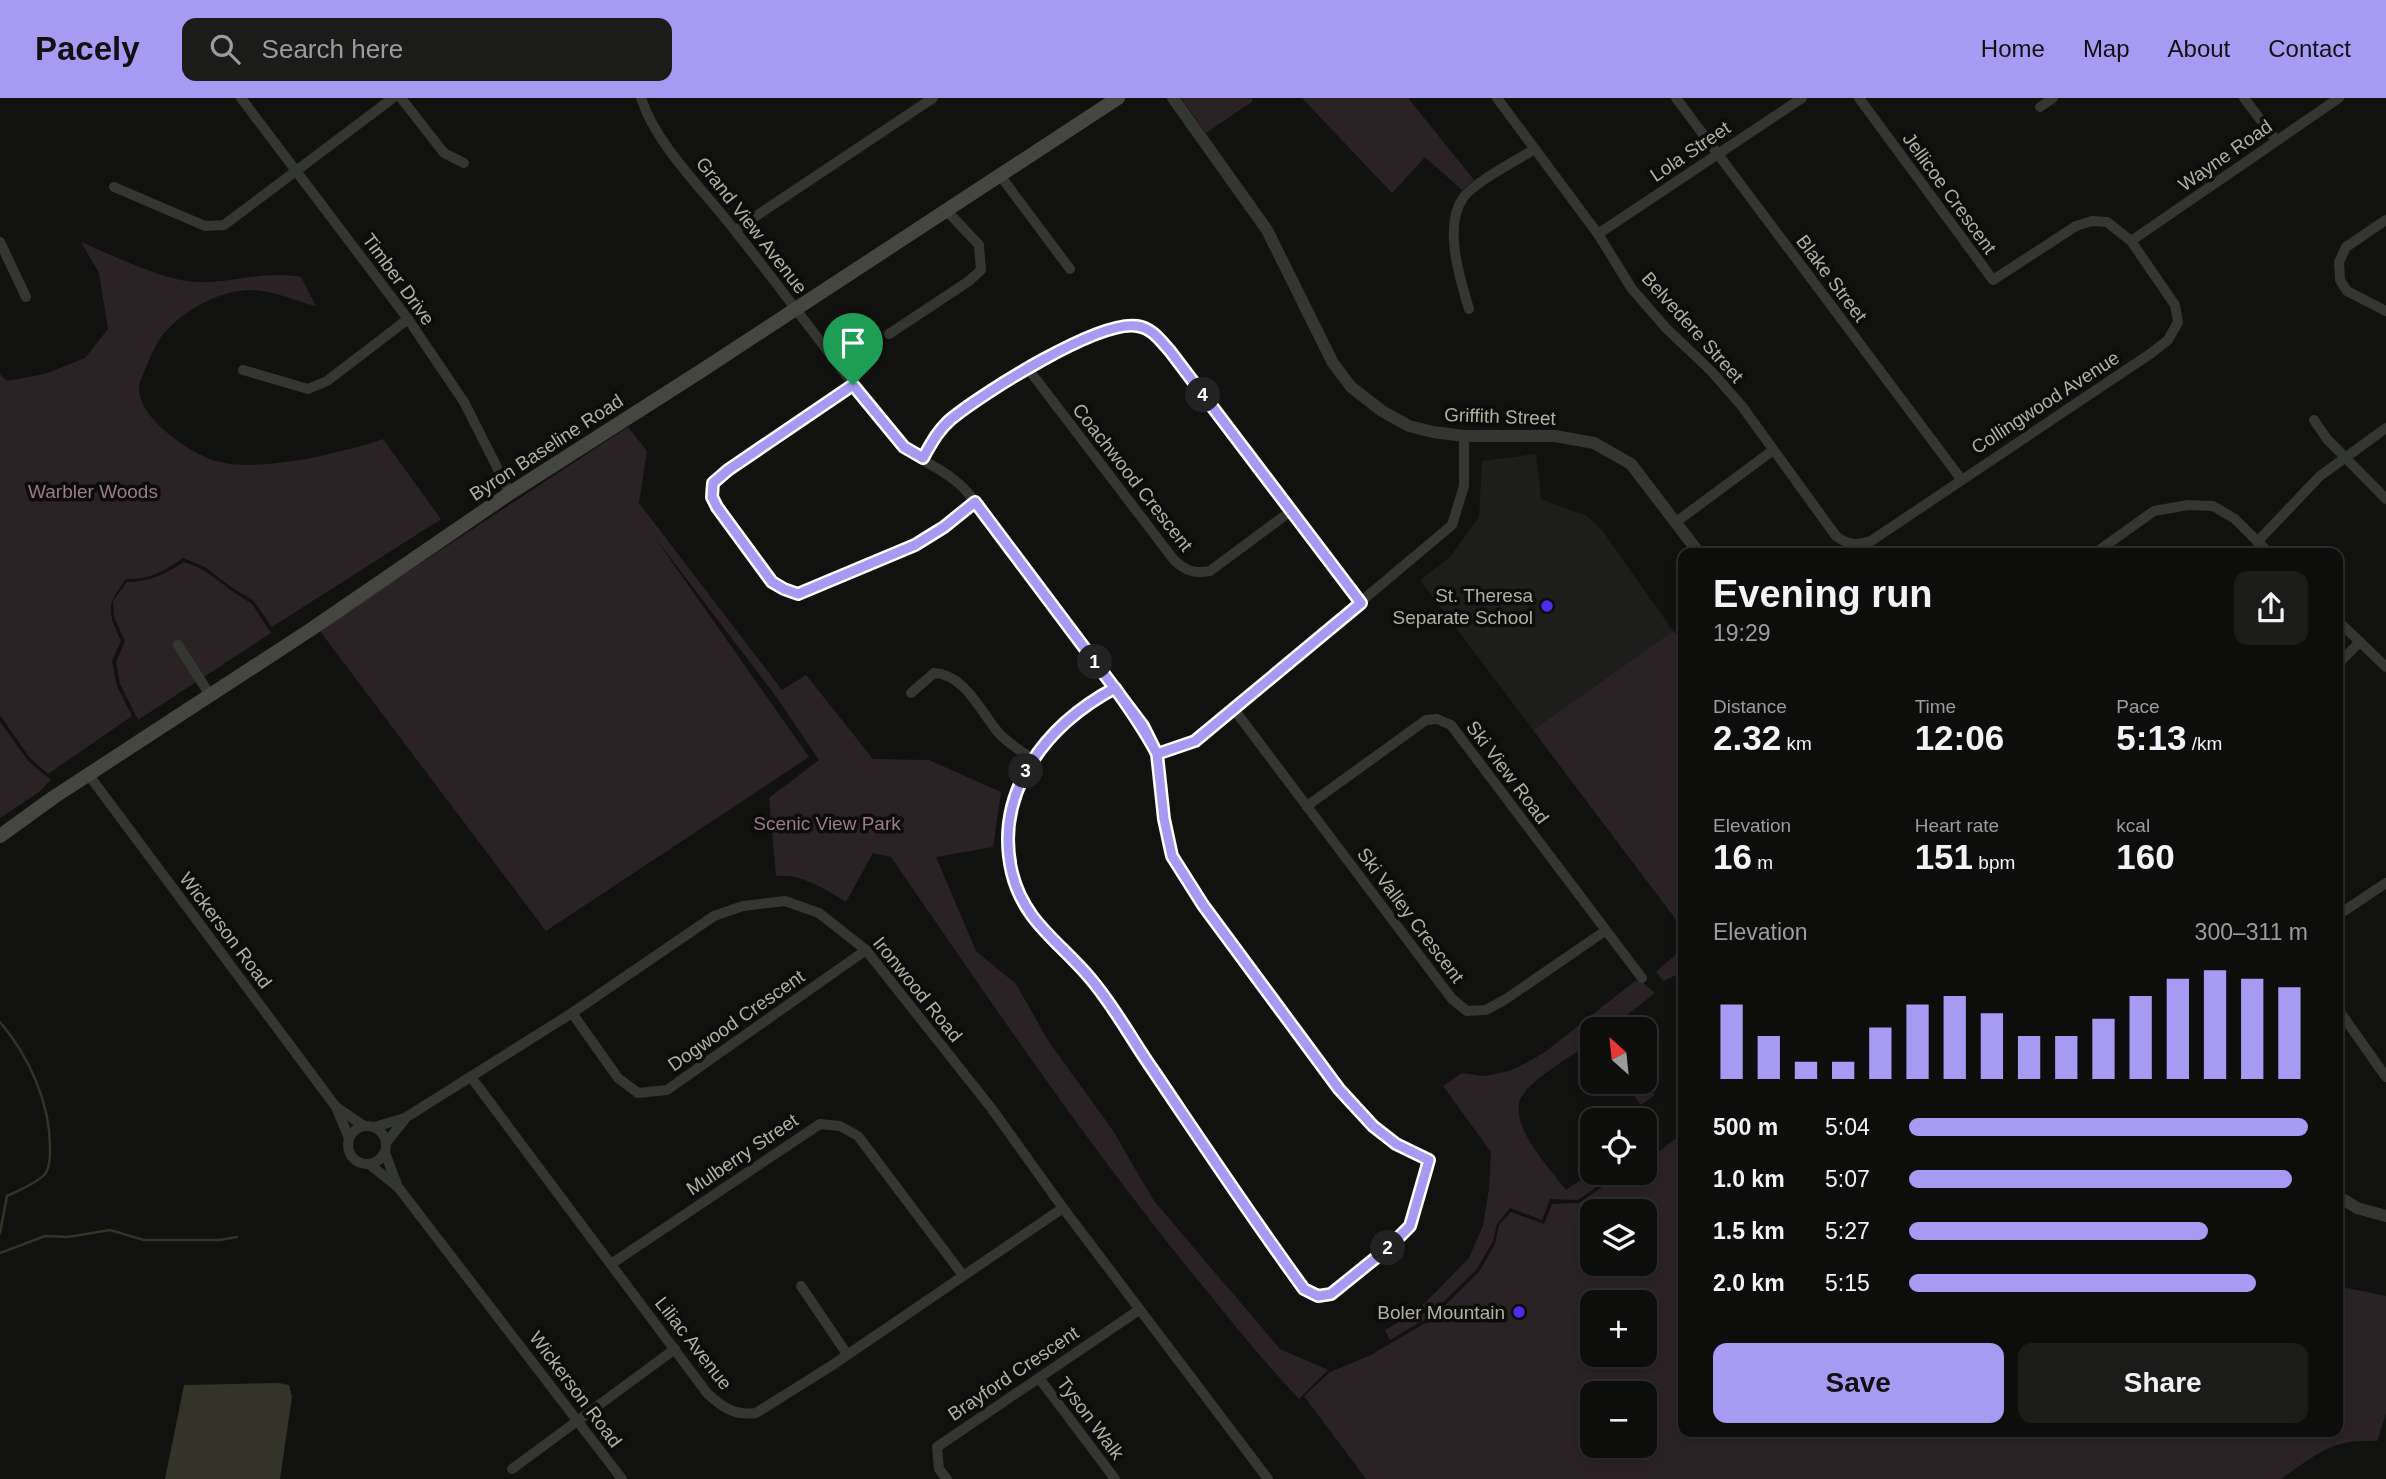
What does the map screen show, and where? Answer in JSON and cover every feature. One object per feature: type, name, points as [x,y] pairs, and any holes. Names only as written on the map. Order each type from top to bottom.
[{"type":"main road","name":"Byron Baseline Road","points":[[0,836],[88,774],[510,493],[1118,98]]},
{"type":"street","name":"Timber Drive","points":[[241,98],[408,319],[464,402],[510,493]]},
{"type":"street","points":[[114,187],[205,226],[224,226],[393,98]]},
{"type":"street","points":[[401,98],[444,153],[464,163]]},
{"type":"street","name":"Grand View Avenue","points":[[641,98],[649,120],[664,142],[853,385],[904,447],[948,473],[967,492],[1143,726],[1157,754],[1164,819],[1172,856],[1203,905],[1339,1089],[1373,1126],[1396,1144],[1429,1160],[1410,1226],[1388,1248],[1331,1294],[1318,1296],[1304,1289],[1090,978],[1039,927],[1026,907],[1012,874],[1008,826],[1015,792],[1032,759]]},
{"type":"street","points":[[735,230],[933,98]]},
{"type":"street","name":"Griffith Street","points":[[1173,98],[1266,230],[1333,363],[1351,387],[1382,411],[1409,426],[1464,436],[1555,436],[1594,443],[1631,464],[1695,548]]},
{"type":"street","name":"Belvedere Street","points":[[1497,98],[1598,234],[1632,289],[1741,405],[1772,451],[1843,542]]},
{"type":"street","name":"Blake Street","points":[[1676,98],[1961,479]]},
{"type":"street","name":"Lola Street","points":[[1598,234],[1802,98]]},
{"type":"street","name":"Jellicoe Crescent","points":[[1859,98],[1993,280],[2076,226],[2092,221],[2107,222],[2131,241]]},
{"type":"street","points":[[2040,107],[2053,98]]},
{"type":"street","points":[[2244,98],[2276,140]]},
{"type":"street","name":"Wayne Road","points":[[2131,241],[2339,98]]},
{"type":"street","points":[[1469,309],[1457,263],[1453,222],[1463,198],[1535,149]]},
{"type":"street","points":[[999,174],[1070,269]]},
{"type":"street","points":[[889,334],[969,281],[981,270],[979,245],[946,210]]},
{"type":"street","points":[[2386,220],[2346,247],[2339,262],[2340,279],[2347,291],[2386,311]]},
{"type":"street","name":"Collingwood Avenue","points":[[1843,542],[1858,546],[1871,541],[2168,340],[2178,322],[2175,305],[2131,241]]},
{"type":"street","points":[[0,242],[26,297]]},
{"type":"street","points":[[243,370],[308,389],[327,381],[408,319]]},
{"type":"street","points":[[923,458],[937,434],[952,419],[1053,353],[1115,327],[1134,325],[1150,329],[1170,351],[1361,603]]},
{"type":"street","name":"Coachwood Crescent","points":[[1028,370],[1174,560],[1185,570],[1196,574],[1210,571],[1291,510]]},
{"type":"street","points":[[853,385],[713,483],[712,497],[717,507],[772,582],[798,594],[816,588],[915,545],[944,527],[975,502]]},
{"type":"street","points":[[2314,420],[2327,439],[2386,499]]},
{"type":"street","points":[[2257,542],[2320,476],[2386,428]]},
{"type":"street","points":[[1157,754],[1195,741],[1452,526],[1464,486],[1464,436]]},
{"type":"street","points":[[1676,522],[1772,451]]},
{"type":"street","points":[[2102,548],[2154,511],[2188,505],[2213,506],[2235,519],[2264,548]]},
{"type":"street","points":[[2343,626],[2386,667]]},
{"type":"street","points":[[2343,659],[2360,642]]},
{"type":"street","points":[[178,645],[210,695]]},
{"type":"street","points":[[911,693],[934,673],[947,674],[970,693],[998,732],[1032,759],[1061,727],[1115,688]]},
{"type":"street","name":"Ski Valley Crescent","points":[[1233,708],[1452,999],[1467,1011],[1486,1010],[1506,999],[1605,930]]},
{"type":"street","name":"Ski View Road","points":[[1307,806],[1426,720],[1437,719],[1451,725],[1642,978]]},
{"type":"street","name":"Wickerson Road","points":[[88,774],[336,1107],[349,1138]]},
{"type":"street","points":[[2343,912],[2386,883]]},
{"type":"street","name":"Ironwood Road","points":[[369,1127],[405,1118],[572,1013],[714,916],[743,906],[785,901],[819,913],[866,950],[992,1109],[1139,1310],[1268,1479]]},
{"type":"street","name":"Dogwood Crescent","points":[[572,1013],[618,1078],[638,1093],[667,1090],[866,950]]},
{"type":"street","points":[[2343,1016],[2386,1077]]},
{"type":"street","name":"Liliac Avenue","points":[[471,1077],[707,1393],[721,1406],[745,1415],[756,1413],[847,1354],[1063,1208]]},
{"type":"street","name":"Wickerson Road","points":[[336,1107],[369,1127]]},
{"type":"street","name":"Ironwood Road","points":[[385,1148],[405,1118]]},
{"type":"street","name":"Mulberry Street","points":[[611,1264],[820,1124],[840,1126],[858,1136],[962,1274]]},
{"type":"street","points":[[369,1127],[382,1133],[385,1148],[378,1160],[369,1164],[359,1163],[348,1148],[349,1138],[354,1131],[369,1127]]},
{"type":"street","name":"Wickerson Road","points":[[385,1148],[398,1187]]},
{"type":"street","name":"Wickerson Road","points":[[369,1164],[398,1187],[622,1479]]},
{"type":"street","points":[[2343,1199],[2357,1208],[2386,1216]]},
{"type":"street","points":[[802,1286],[847,1354]]},
{"type":"street","name":"Brayford Crescent","points":[[947,1479],[939,1469],[937,1447],[1139,1310]]},
{"type":"street","points":[[512,1469],[675,1349]]},
{"type":"street","name":"Tyson Walk","points":[[1039,1378],[1115,1479]]},
{"type":"shaded area","name":"St. Theresa Separate School","points":[[1536,454],[1541,499],[1587,516],[1602,530],[1673,631],[1533,730],[1420,580],[1450,557],[1479,517],[1482,461]]},
{"type":"shaded area","points":[[184,1385],[289,1385],[292,1397],[280,1479],[165,1479]]},
{"type":"green space","points":[[1181,98],[1251,98],[1253,101],[1206,133]]},
{"type":"green space","points":[[1302,98],[1408,98],[1474,180],[1462,190],[1425,157],[1392,193]]},
{"type":"green space","name":"Warbler Woods","points":[[81,242],[139,267],[185,281],[211,282],[275,275],[301,277],[316,306],[266,291],[237,291],[203,303],[173,324],[156,345],[139,383],[140,397],[146,410],[181,443],[220,462],[258,465],[302,460],[383,439],[441,519],[272,627],[253,600],[205,567],[183,558],[157,574],[126,579],[112,602],[111,615],[121,641],[112,661],[117,686],[132,716],[48,774],[30,758],[0,715],[0,374],[7,381],[45,374],[85,358],[108,329],[99,273]]},
{"type":"green space","name":"Scenic View Park","points":[[628,427],[647,451],[639,503],[782,690],[806,675],[873,759],[929,760],[1001,792],[993,847],[936,857],[976,951],[1016,984],[1049,1042],[1112,1129],[1154,1201],[1280,1349],[1328,1370],[1299,1399],[1229,1318],[1123,1185],[1044,1077],[891,857],[873,853],[846,902],[804,880],[776,876],[769,798],[819,760],[775,695],[653,535],[809,757],[546,931],[319,630]]},
{"type":"green space","points":[[184,562],[204,570],[252,604],[271,633],[138,720],[120,684],[116,662],[125,641],[114,617],[113,601],[127,582],[143,581]]},
{"type":"green space","points":[[1673,631],[1678,636],[1678,922],[1533,730]]},
{"type":"green space","points":[[0,722],[29,762],[51,780],[39,792],[0,818]]},
{"type":"green space","points":[[1678,952],[1678,974],[1663,981],[1656,972]]},
{"type":"green space","points":[[1635,981],[1641,981],[1655,993],[1624,1017],[1589,1017]]},
{"type":"green space","points":[[1580,1024],[1580,1050],[1534,1082],[1522,1096],[1520,1119],[1525,1132],[1566,1190],[1580,1180],[1580,1185],[1600,1185],[1578,1200],[1550,1199],[1542,1220],[1510,1208],[1497,1224],[1493,1241],[1477,1269],[1427,1318],[1390,1340],[1385,1330],[1417,1311],[1469,1258],[1483,1225],[1491,1152],[1443,1086],[1462,1073],[1484,1076],[1509,1071],[1545,1052]]},
{"type":"green space","points":[[1632,1094],[1654,1094],[1655,1095],[1641,1105]]},
{"type":"green space","name":"Boler Mountain","points":[[1678,1137],[1678,1437],[2343,1437],[2343,1287],[2386,1296],[2386,1414],[2377,1441],[2347,1443],[2325,1450],[2281,1479],[1366,1479],[1304,1396],[1330,1372],[1369,1356],[1429,1321],[1479,1272],[1495,1244],[1499,1225],[1511,1212],[1544,1224],[1552,1204],[1580,1202],[1580,1276],[1657,1276],[1657,1199],[1585,1199],[1605,1185],[1657,1185],[1657,1153]]},
{"type":"waterway","points":[[0,1022],[20,1050],[36,1081],[46,1114],[50,1147],[49,1165],[45,1174],[32,1184],[7,1196],[0,1233]]},
{"type":"waterway","points":[[0,1253],[45,1236],[68,1237],[110,1230],[144,1240],[220,1240],[237,1237]]},
{"type":"place","name":"St. Theresa Separate School","points":[[1547,606]]},
{"type":"place","name":"Boler Mountain","points":[[1519,1312]]},
{"type":"route","points":[[853,385],[713,483],[712,497],[717,507],[772,582],[798,594],[915,545],[944,527],[975,502],[1115,688],[1143,726],[1157,754],[1164,819],[1172,856],[1203,905],[1339,1089],[1373,1126],[1396,1144],[1429,1160],[1410,1226],[1388,1248],[1331,1294],[1318,1296],[1304,1289],[1090,978],[1039,927],[1026,907],[1012,874],[1008,826],[1015,792],[1032,759],[1061,727],[1104,694],[1115,688],[1143,726],[1152,744],[1157,754],[1195,741],[1361,603],[1170,351],[1150,329],[1134,325],[1115,327],[1053,353],[952,419],[937,434],[923,458],[904,447],[853,385]]}]
